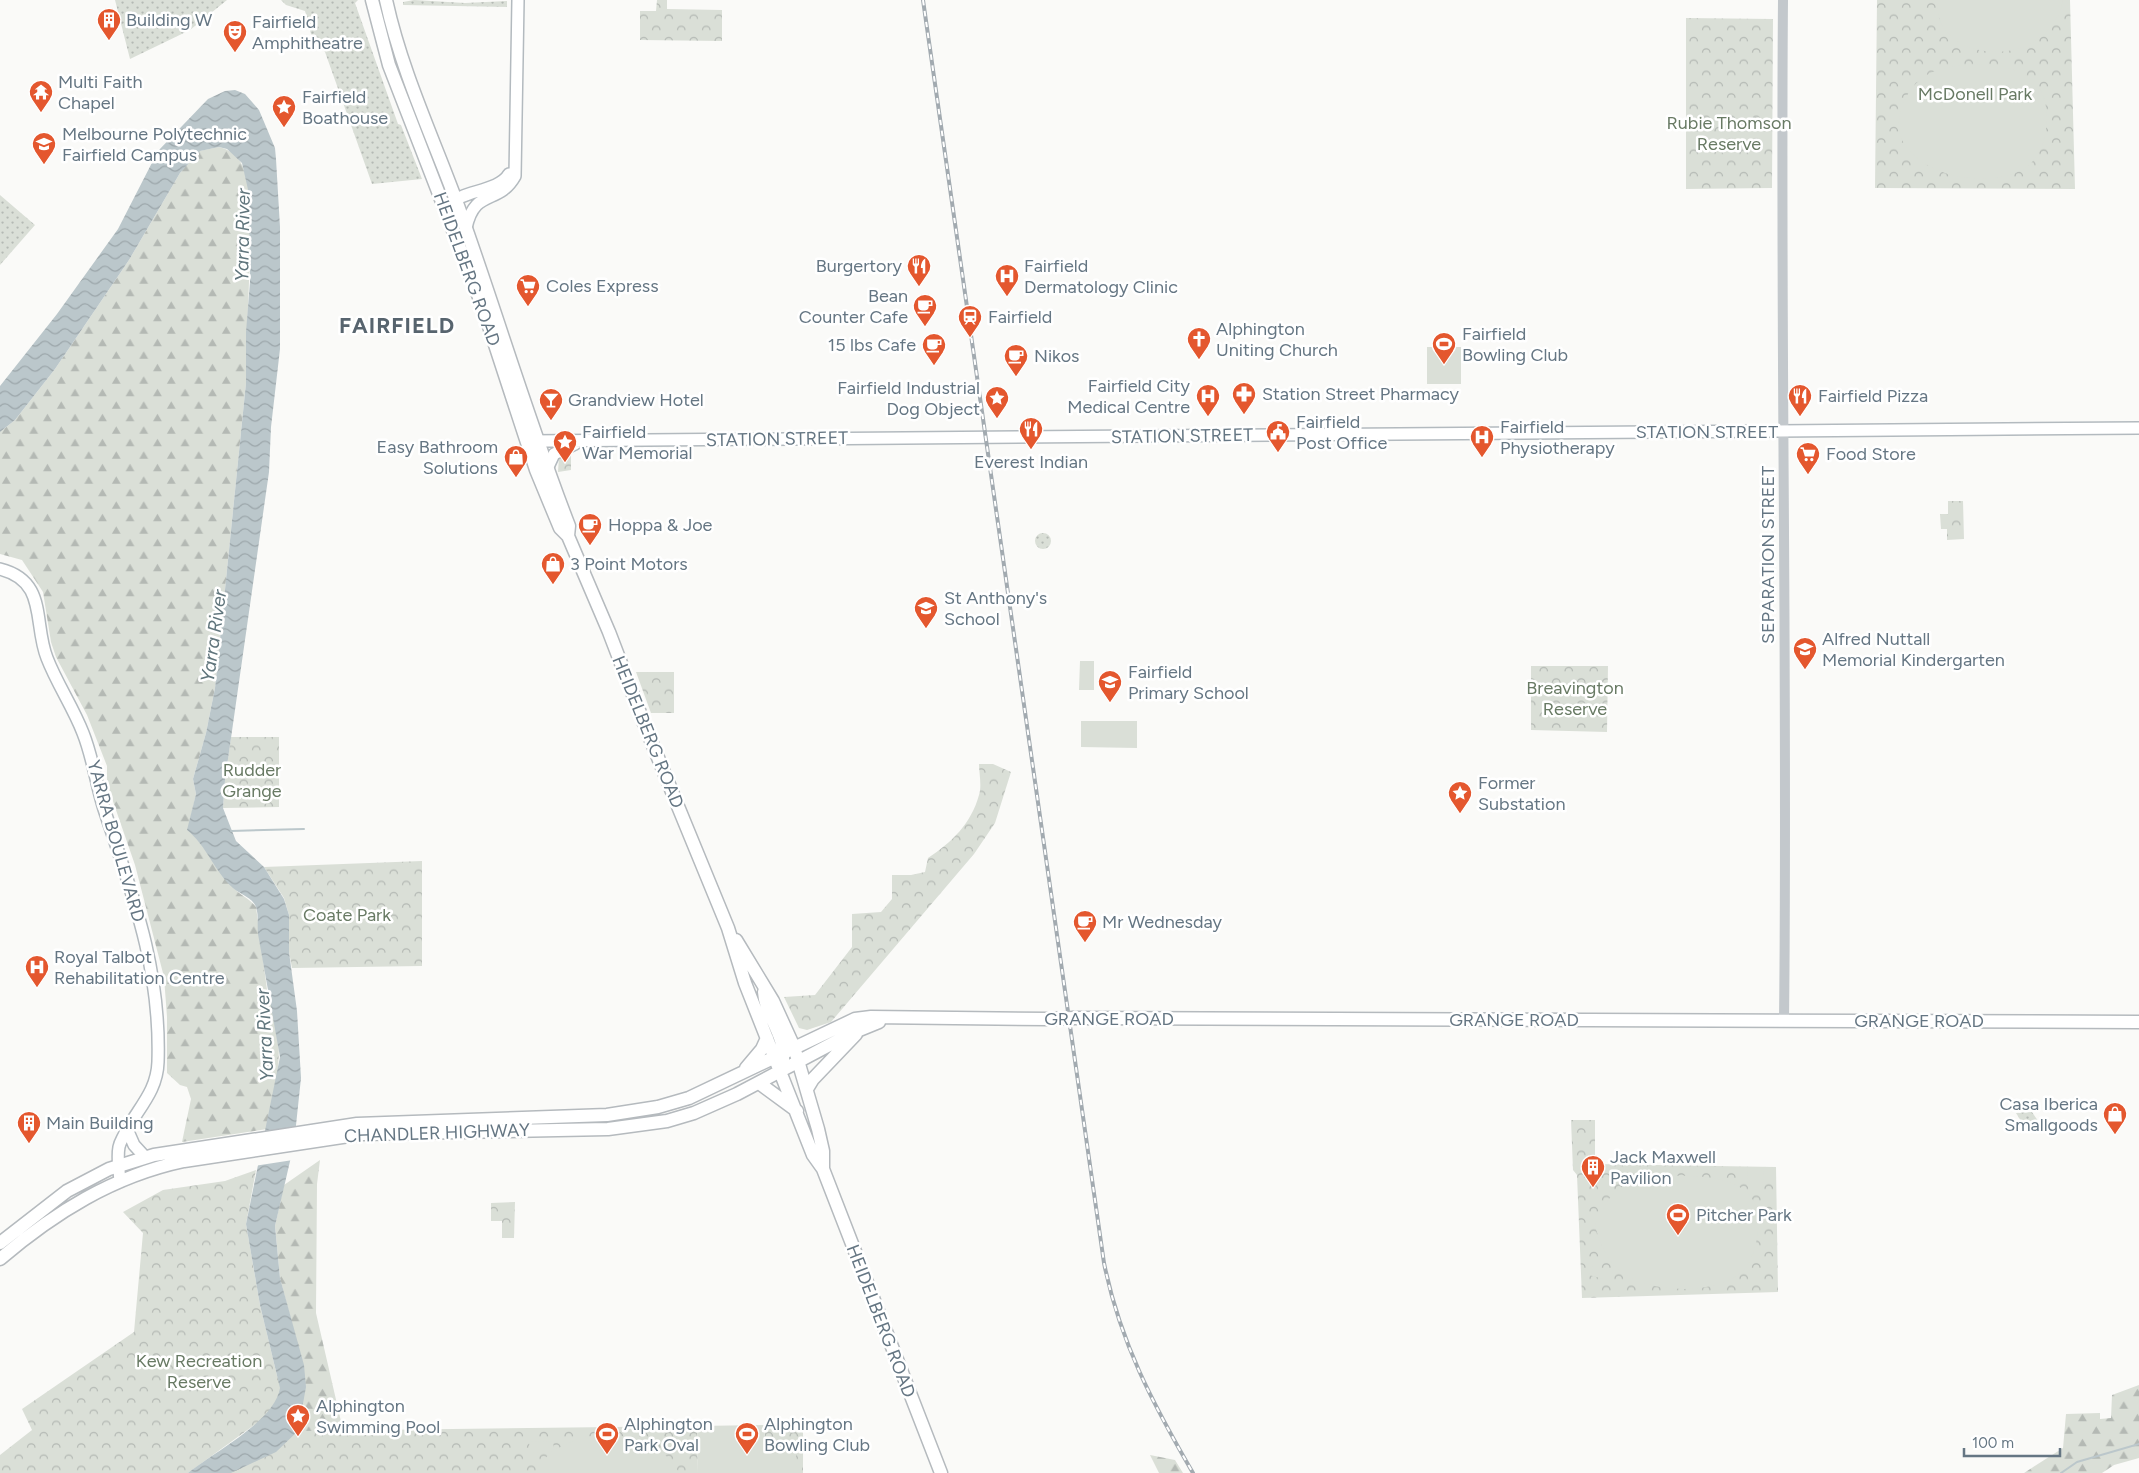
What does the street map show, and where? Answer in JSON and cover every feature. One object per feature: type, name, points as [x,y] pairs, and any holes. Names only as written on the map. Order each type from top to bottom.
[{"type":"main road","name":"HEIDELBERG ROAD","points":[[372,0],[389,65],[482,305],[560,528],[568,536],[606,624],[645,726],[728,928],[766,1038],[799,1061],[823,1151],[823,1168]]},
{"type":"main road","name":"HEIDELBERG ROAD","points":[[386,0],[403,60],[466,228],[531,441],[547,469],[570,526],[568,536]]},
{"type":"main road","points":[[466,228],[470,210],[476,203],[508,182],[515,166],[518,0]]},
{"type":"main road","points":[[426,158],[438,153]]},
{"type":"main road","points":[[452,225],[453,205],[456,200],[491,192]]},
{"type":"main road","name":"STATION STREET","points":[[531,441],[2139,428]]},
{"type":"main road","points":[[547,469],[554,454],[561,449],[589,441]]},
{"type":"main road","name":"YARRA BOULEVARD","points":[[0,569],[23,579],[34,595],[44,650],[73,708],[89,748],[104,807],[130,882],[149,954],[156,993],[158,1064],[149,1097],[119,1146],[125,1179]]},
{"type":"main road","name":"HEIDELBERG ROAD","points":[[728,928],[778,1010],[784,1052],[781,1071],[814,1155],[823,1168],[941,1473]]},
{"type":"main road","points":[[741,948],[748,983],[764,985]]},
{"type":"main road","name":"GRANGE ROAD","points":[[784,1052],[848,1022],[871,1017],[889,1019],[2139,1022]]},
{"type":"main road","name":"GRANGE ROAD","points":[[799,1061],[861,1028],[889,1019]]},
{"type":"main road","points":[[807,1089],[861,1028]]},
{"type":"main road","points":[[743,1072],[762,1049],[766,1038]]},
{"type":"main road","name":"CHANDLER HIGHWAY","points":[[0,1243],[60,1196],[123,1164],[145,1157],[173,1157],[337,1132],[391,1121],[608,1114],[642,1110],[688,1098],[784,1052]]},
{"type":"main road","name":"CHANDLER HIGHWAY","points":[[337,1132],[623,1128],[681,1118],[759,1083],[799,1061]]},
{"type":"main road","points":[[759,1083],[796,1111]]},
{"type":"main road","points":[[127,1131],[134,1145],[145,1157]]},
{"type":"main road","name":"CHANDLER HIGHWAY","points":[[0,1259],[74,1204],[173,1157]]},
{"type":"street","name":"SEPARATION STREET","points":[[1783,0],[1781,229],[1785,431],[1784,1020]]},
{"type":"green space","points":[[115,0],[227,0],[190,30],[130,59]]},
{"type":"green space","points":[[281,0],[358,0],[355,3],[398,124],[401,125],[422,179],[372,184],[325,52],[311,34],[305,11],[286,5]]},
{"type":"green space","points":[[414,0],[465,3],[507,1],[507,7],[403,5],[403,2]]},
{"type":"green space","points":[[657,0],[667,0],[667,9],[722,10],[722,41],[640,40],[640,11],[656,11]]},
{"type":"green space","name":"McDonell Park","points":[[1877,0],[2070,0],[2075,189],[1875,188]]},
{"type":"green space","points":[[1938,0],[2063,0],[2053,24],[2036,40],[2015,50],[1992,52],[1970,47],[1952,37],[1940,21]]},
{"type":"green space","name":"Rubie Thomson Reserve","points":[[1686,18],[1773,19],[1772,188],[1686,189]]},
{"type":"green space","points":[[1987,64],[2015,71],[2026,76],[2041,91],[2047,114],[2043,145],[2038,154],[2032,163],[2014,174],[1996,178],[1961,177],[1944,173],[1927,165],[1912,154],[1900,136],[1901,110],[1907,95],[1917,83],[1932,72],[1955,66]]},
{"type":"green space","points":[[219,147],[232,153],[240,161],[245,173],[250,207],[246,383],[215,688],[206,733],[193,779],[196,794],[188,830],[195,836],[226,879],[256,907],[268,997],[274,1014],[279,1047],[277,1079],[267,1129],[182,1142],[191,1099],[187,1087],[180,1085],[167,1073],[167,1017],[164,977],[135,865],[107,784],[107,766],[87,715],[56,657],[51,642],[43,592],[22,560],[0,554],[0,432],[15,420],[55,369],[129,260],[180,173],[199,151]]},
{"type":"green space","points":[[0,195],[35,225],[0,265]]},
{"type":"green space","name":"Fairfield Bowling Club","points":[[1427,347],[1461,347],[1461,384],[1427,384]]},
{"type":"green space","points":[[571,452],[571,470],[558,472],[559,457]]},
{"type":"green space","points":[[1948,501],[1963,501],[1964,539],[1947,540],[1947,529],[1941,529],[1940,514],[1948,514]]},
{"type":"green space","points":[[1043,533],[1051,541],[1043,549],[1035,541]]},
{"type":"green space","points":[[1080,661],[1094,661],[1094,690],[1079,690]]},
{"type":"green space","name":"Breavington Reserve","points":[[1531,666],[1608,666],[1607,732],[1531,730]]},
{"type":"green space","points":[[636,672],[674,672],[674,713],[651,713]]},
{"type":"green space","points":[[1081,721],[1137,721],[1137,748],[1081,747]]},
{"type":"green space","name":"Rudder Grange","points":[[231,737],[279,737],[279,807],[223,808]]},
{"type":"green space","points":[[979,764],[993,764],[1011,772],[995,823],[974,854],[831,1022],[807,1030],[799,1028],[784,997],[815,995],[852,947],[852,914],[881,912],[892,899],[892,875],[911,875],[925,872],[928,858],[953,839],[960,831],[971,815],[979,795]]},
{"type":"green space","name":"Coate Park","points":[[422,861],[422,966],[292,968],[289,952],[289,915],[284,898],[264,867]]},
{"type":"green space","points":[[2032,1112],[2042,1127],[2021,1127],[2021,1121],[2016,1113]]},
{"type":"green space","name":"Pitcher Park","points":[[1571,1120],[1595,1120],[1595,1164],[1776,1167],[1778,1292],[1582,1298],[1577,1175],[1573,1170]]},
{"type":"green space","points":[[320,1160],[317,1184],[316,1313],[343,1430],[384,1430],[231,1473],[296,1339],[280,1278],[275,1226],[284,1185]]},
{"type":"green space","name":"Kew Recreation Reserve","points":[[256,1170],[246,1224],[260,1305],[280,1388],[279,1398],[264,1418],[188,1473],[0,1473],[0,1455],[32,1430],[22,1409],[134,1332],[143,1233],[123,1212],[163,1190],[225,1181]]},
{"type":"green space","points":[[1748,1170],[1764,1170],[1762,1193],[1751,1193],[1751,1186],[1747,1186]]},
{"type":"green space","name":"Pitcher Park","points":[[1663,1176],[1698,1176],[1731,1183],[1744,1190],[1754,1201],[1758,1217],[1754,1252],[1749,1262],[1739,1274],[1727,1281],[1712,1286],[1678,1289],[1644,1283],[1630,1277],[1613,1265],[1606,1255],[1595,1226],[1607,1202],[1613,1194],[1627,1184]]},
{"type":"green space","points":[[515,1202],[514,1238],[502,1238],[502,1221],[491,1221],[491,1203]]},
{"type":"green space","points":[[1591,1266],[1613,1271],[1611,1281],[1589,1275]]},
{"type":"green space","points":[[2139,1385],[2139,1458],[2114,1465],[2102,1473],[2024,1473],[2063,1448],[2066,1414],[2100,1413],[2100,1419],[2111,1418],[2112,1395]]},
{"type":"green space","points":[[764,1425],[803,1426],[803,1473],[796,1473],[796,1437],[765,1437]]},
{"type":"green space","name":"Alphington Bowling Club","points":[[764,1425],[765,1437],[796,1437],[796,1473],[698,1473],[697,1426]]},
{"type":"green space","points":[[697,1426],[698,1473],[231,1473],[276,1452],[298,1431]]},
{"type":"green space","name":"Alphington Park Oval","points":[[611,1435],[641,1441],[659,1450],[667,1456],[679,1473],[536,1473],[541,1463],[552,1451],[530,1453],[529,1442],[553,1441],[554,1450],[583,1437]]},
{"type":"green space","points":[[1150,1455],[1175,1460],[1183,1473],[1159,1473]]},
{"type":"water","points":[[235,90],[245,94],[259,110],[275,148],[280,227],[280,349],[271,427],[269,472],[225,780],[223,808],[236,841],[264,867],[284,899],[289,915],[289,952],[297,1011],[301,1078],[294,1144],[275,1226],[280,1278],[304,1365],[306,1387],[298,1431],[276,1452],[231,1473],[188,1473],[256,1424],[276,1400],[280,1388],[260,1305],[246,1224],[280,1057],[258,934],[257,910],[252,901],[226,881],[200,843],[187,830],[196,794],[193,779],[206,733],[215,688],[246,383],[246,332],[250,282],[249,194],[242,163],[227,149],[219,147],[200,151],[180,173],[129,260],[55,369],[15,420],[0,432],[0,386],[57,314],[118,229],[158,151],[208,99],[225,91]]},
{"type":"pier","points":[[295,1151],[293,1160],[254,1166],[257,1157]]},
{"type":"waterway","points":[[231,831],[304,829]]},
{"type":"waterway","points":[[2061,1473],[2077,1462],[2139,1444]]},
{"type":"railway","points":[[923,0],[1104,1263],[1119,1319],[1140,1372],[1164,1422],[1193,1473]]},
{"type":"place","name":"Building W","points":[[109,41]]},
{"type":"place","name":"Fairfield Amphitheatre","points":[[235,53]]},
{"type":"place","name":"Multi Faith Chapel","points":[[41,113]]},
{"type":"place","name":"Fairfield Boathouse","points":[[284,128]]},
{"type":"place","name":"Melbourne Polytechnic Fairfield Campus","points":[[44,165]]},
{"type":"place","name":"Burgertory","points":[[919,287]]},
{"type":"place","name":"Fairfield Dermatology Clinic","points":[[1007,297]]},
{"type":"place","name":"Coles Express","points":[[528,307]]},
{"type":"place","name":"Bean Counter Cafe","points":[[925,327]]},
{"type":"place","name":"Fairfield","points":[[970,338]]},
{"type":"place","name":"Alphington Uniting Church","points":[[1199,360]]},
{"type":"place","name":"Fairfield Bowling Club","points":[[1444,365]]},
{"type":"place","name":"15 lbs Cafe","points":[[934,366]]},
{"type":"place","name":"Nikos","points":[[1016,377]]},
{"type":"place","name":"Station Street Pharmacy","points":[[1244,415]]},
{"type":"place","name":"Fairfield City Medical Centre","points":[[1208,417]]},
{"type":"place","name":"Fairfield Pizza","points":[[1800,417]]},
{"type":"place","name":"Fairfield Industrial Dog Object","points":[[997,419]]},
{"type":"place","name":"Grandview Hotel","points":[[551,421]]},
{"type":"place","name":"Everest Indian","points":[[1031,450]]},
{"type":"place","name":"Fairfield Post Office","points":[[1278,453]]},
{"type":"place","name":"Fairfield Physiotherapy","points":[[1482,458]]},
{"type":"place","name":"Fairfield War Memorial","points":[[565,463]]},
{"type":"place","name":"Food Store","points":[[1808,475]]},
{"type":"place","name":"Easy Bathroom Solutions","points":[[516,478]]},
{"type":"place","name":"Hoppa & Joe","points":[[590,546]]},
{"type":"place","name":"3 Point Motors","points":[[553,585]]},
{"type":"place","name":"St Anthony's School","points":[[926,629]]},
{"type":"place","name":"Alfred Nuttall Memorial Kindergarten","points":[[1805,670]]},
{"type":"place","name":"Fairfield Primary School","points":[[1110,703]]},
{"type":"place","name":"Former Substation","points":[[1460,814]]},
{"type":"place","name":"Mr Wednesday","points":[[1085,943]]},
{"type":"place","name":"Royal Talbot Rehabilitation Centre","points":[[37,988]]},
{"type":"place","name":"Casa Iberica Smallgoods","points":[[2115,1135]]},
{"type":"place","name":"Main Building","points":[[29,1144]]},
{"type":"place","name":"Jack Maxwell Pavilion","points":[[1593,1188]]},
{"type":"place","name":"Pitcher Park","points":[[1678,1236]]},
{"type":"place","name":"Alphington Swimming Pool","points":[[298,1437]]},
{"type":"place","name":"Alphington Park Oval","points":[[607,1455]]},
{"type":"place","name":"Alphington Bowling Club","points":[[747,1455]]},
{"type":"district","name":"FAIRFIELD","points":[[397,325]]},
{"type":"water label","name":"Yarra River","points":[[242,235]]},
{"type":"water label","name":"Yarra River","points":[[213,636]]},
{"type":"water label","name":"Yarra River","points":[[264,1035]]}]
